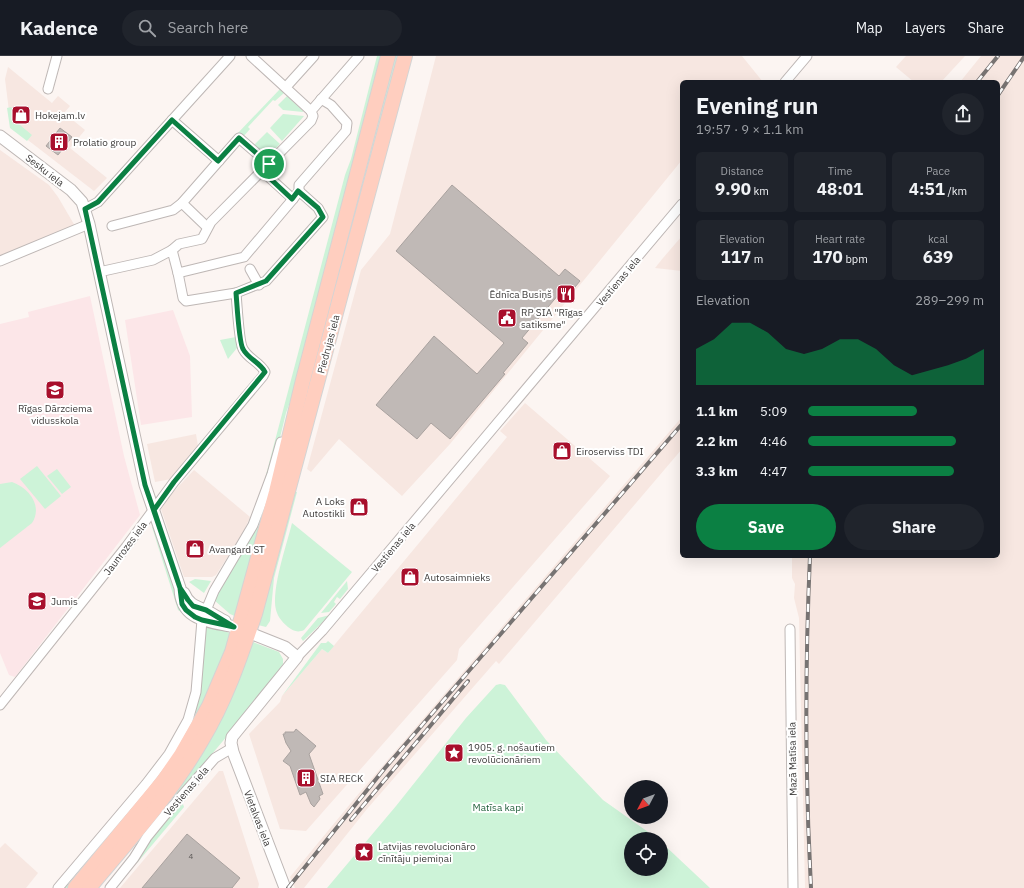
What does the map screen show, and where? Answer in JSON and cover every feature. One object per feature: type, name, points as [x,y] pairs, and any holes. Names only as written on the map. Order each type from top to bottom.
[{"type":"main road","name":"Piedrujas iela","points":[[248,632],[276,492],[297,404],[388,56]]},
{"type":"main road","name":"Piedrujas iela","points":[[248,632],[405,56]]},
{"type":"main road","points":[[75,888],[163,781],[181,755],[209,706],[230,658],[248,632]]},
{"type":"main road","name":"Vestienas iela","points":[[89,888],[171,788],[189,762],[217,713],[232,681],[248,632]]},
{"type":"street","points":[[48,89],[57,56]]},
{"type":"street","points":[[204,615],[195,617],[186,610],[180,596],[180,588],[145,485],[85,209],[98,202],[230,56]]},
{"type":"street","points":[[99,272],[153,260],[172,250],[179,244],[202,239],[207,227],[311,121],[313,116],[311,111],[251,56]]},
{"type":"street","points":[[286,87],[314,56]]},
{"type":"street","points":[[311,111],[359,56]]},
{"type":"street","points":[[787,80],[807,56]]},
{"type":"street","points":[[178,273],[247,263],[298,191],[299,185],[346,131],[347,123],[331,105],[321,99]]},
{"type":"street","points":[[172,120],[218,161]]},
{"type":"street","name":"Sesku iela","points":[[0,136],[71,190],[82,202],[85,209]]},
{"type":"street","points":[[112,226],[174,210],[182,203],[239,138],[269,164]]},
{"type":"street","points":[[262,171],[292,199]]},
{"type":"street","points":[[172,250],[183,298],[186,301],[236,293],[259,285],[266,281],[323,217],[318,208],[298,191]]},
{"type":"street","points":[[182,203],[207,227]]},
{"type":"street","name":"Vestienas iela","points":[[110,888],[134,858],[147,837],[164,815],[215,758],[232,748],[232,737],[297,657],[332,619],[680,206]]},
{"type":"street","points":[[0,261],[89,224]]},
{"type":"street","points":[[247,263],[259,285]]},
{"type":"street","name":"Jaunrozes iela","points":[[0,705],[126,547],[174,482],[265,372],[248,356],[242,348],[236,293]]},
{"type":"street","points":[[58,888],[146,784],[169,754],[188,720],[196,692],[204,615],[214,591],[253,525],[272,474],[284,432],[297,404]]},
{"type":"street","name":"Mazā Matīsa iela","points":[[790,629],[793,888]]},
{"type":"street","points":[[248,632],[285,647],[297,657]]},
{"type":"street","name":"Vietalvas iela","points":[[232,748],[284,888]]},
{"type":"shaded area","points":[[436,56],[742,56],[761,80],[680,80],[680,162],[450,444],[402,496],[339,439],[311,472],[307,469],[361,270],[390,234]]},
{"type":"shaded area","points":[[906,56],[965,56],[943,80],[912,80],[896,67]]},
{"type":"shaded area","points":[[981,56],[1024,56],[1024,888],[805,888],[799,618],[794,598],[795,584],[792,578],[792,558],[1000,558],[1000,80],[962,80]]},
{"type":"shaded area","points":[[8,67],[52,103],[58,96],[70,106],[64,113],[85,130],[70,148],[107,178],[94,191],[11,127],[5,79]]},
{"type":"shaded area","points":[[0,150],[49,185],[75,226],[0,259]]},
{"type":"shaded area","points":[[680,238],[680,271],[655,268]]},
{"type":"shaded area","name":"Rīgas Dārzciema vidusskola","points":[[90,296],[124,456],[140,515],[15,677],[9,675],[0,653],[0,324],[29,317],[28,312]]},
{"type":"shaded area","points":[[173,310],[190,356],[192,417],[141,425],[125,320]]},
{"type":"shaded area","points":[[525,403],[610,476],[459,649],[457,660],[306,831],[280,829],[249,734],[280,702],[282,696],[322,649],[328,653],[507,437],[500,431]]},
{"type":"shaded area","points":[[680,419],[680,451],[499,664],[496,661],[367,809],[304,888],[295,888],[290,877],[355,798]]},
{"type":"shaded area","points":[[196,434],[198,446],[171,479],[155,482],[147,444]]},
{"type":"shaded area","points":[[194,470],[250,517],[243,533],[216,575],[212,577],[184,577],[161,509],[162,504]]},
{"type":"shaded area","points":[[219,771],[223,771],[259,884],[258,888],[120,888]]},
{"type":"shaded area","points":[[5,843],[38,873],[26,888],[0,888],[0,848]]},
{"type":"green space","points":[[377,56],[383,56],[296,385],[286,413],[274,462],[262,490],[345,175],[351,159]]},
{"type":"green space","points":[[393,56],[399,56],[308,402],[302,401]]},
{"type":"green space","points":[[283,88],[282,90],[284,93],[275,101],[273,100],[248,127],[250,129],[243,137],[237,134],[280,89]]},
{"type":"green space","points":[[287,96],[303,112],[283,110],[278,105]]},
{"type":"green space","points":[[11,107],[14,110],[14,120],[32,135],[27,141],[10,128],[7,108]]},
{"type":"green space","points":[[283,114],[304,116],[282,141],[270,128]]},
{"type":"green space","points":[[267,132],[280,144],[267,157],[254,145]]},
{"type":"green space","points":[[236,337],[237,348],[228,359],[220,340]]},
{"type":"green space","points":[[37,466],[61,496],[45,509],[20,479]]},
{"type":"green space","points":[[57,469],[71,487],[62,494],[47,476]]},
{"type":"green space","points":[[12,482],[29,493],[35,504],[35,517],[32,523],[0,548],[0,484]]},
{"type":"green space","points":[[293,492],[297,492],[274,578],[270,621],[266,627],[258,625]]},
{"type":"green space","points":[[268,497],[237,617],[230,614],[214,600],[226,577],[255,531]]},
{"type":"green space","points":[[292,523],[352,572],[304,630],[300,631],[292,630],[282,621],[277,613],[275,601],[283,554]]},
{"type":"green space","points":[[152,527],[155,527],[189,617],[178,610]]},
{"type":"green space","points":[[195,579],[211,581],[204,593],[189,582]]},
{"type":"green space","points":[[347,581],[348,589],[340,599],[337,597],[334,602],[336,604],[329,612],[321,613]]},
{"type":"green space","points":[[330,615],[303,641],[301,638],[318,618]]},
{"type":"green space","points":[[209,625],[232,634],[227,654],[179,751],[127,819],[68,888],[63,888],[186,729],[205,629]]},
{"type":"green space","points":[[328,641],[334,646],[328,653],[322,649],[282,696],[321,643],[326,643]]},
{"type":"green space","points":[[253,642],[279,652],[283,659],[283,664],[254,704],[144,835],[142,835],[186,779],[216,731]]},
{"type":"green space","name":"Matīsa kapi","points":[[496,685],[505,685],[546,740],[603,800],[624,815],[624,824],[637,824],[648,832],[624,832],[624,876],[668,876],[668,849],[710,888],[327,888],[396,806],[466,718]]},
{"type":"green space","points":[[183,804],[184,807],[137,863],[135,863],[152,837],[169,816]]},
{"type":"building","name":"Prolatio group","points":[[60,128],[72,137],[58,155],[46,146]]},
{"type":"building","name":"RP SIA \"Rīgas satiksme\"","points":[[452,185],[559,276],[565,269],[580,281],[565,299],[559,294],[522,338],[528,343],[503,373],[505,374],[450,439],[431,423],[417,439],[376,405],[434,336],[477,374],[504,343],[396,251]]},
{"type":"building","name":"SIA RECK","points":[[296,729],[316,746],[309,754],[323,794],[319,796],[320,799],[314,807],[311,804],[306,792],[300,795],[290,766],[283,761],[291,751],[283,734],[285,734],[285,732],[294,732]]},
{"type":"building","points":[[187,834],[240,878],[232,888],[142,888]]},
{"type":"railway","points":[[979,80],[998,56]]},
{"type":"railway","points":[[1000,92],[1024,57]]},
{"type":"railway","points":[[288,888],[385,768],[680,426]]},
{"type":"railway","points":[[810,558],[806,722],[811,888]]},
{"type":"railway","points":[[351,820],[468,681]]},
{"type":"place","name":"Hokejam.lv","points":[[21,115]]},
{"type":"place","name":"Prolatio group","points":[[59,142]]},
{"type":"place","name":"Ēdnīca Busiņš","points":[[566,294]]},
{"type":"place","name":"RP SIA \"Rīgas satiksme\"","points":[[507,318]]},
{"type":"place","name":"Rīgas Dārzciema vidusskola","points":[[55,390]]},
{"type":"place","name":"Eiroserviss TDI","points":[[562,451]]},
{"type":"place","name":"A Loks Autostikli","points":[[359,507]]},
{"type":"place","name":"Avangard ST","points":[[195,549]]},
{"type":"place","name":"Autosaimnieks","points":[[410,577]]},
{"type":"place","name":"Jumis","points":[[37,601]]},
{"type":"place","name":"1905. g. nošautiem revolūcionāriem","points":[[454,753]]},
{"type":"place","name":"SIA RECK","points":[[306,778]]},
{"type":"place","name":"Latvijas revolucionāro cīnītāju piemiņai","points":[[364,852]]},
{"type":"route","points":[[269,164],[239,138],[218,161],[172,120],[98,202],[85,209],[145,485],[154,510],[158,524],[180,588],[193,606],[206,610],[234,627],[202,620],[190,614],[186,610],[182,604],[180,588],[154,510],[174,482],[265,372],[248,356],[242,348],[236,293],[266,281],[323,217],[318,208],[298,191],[292,199],[262,171],[269,164]]}]
